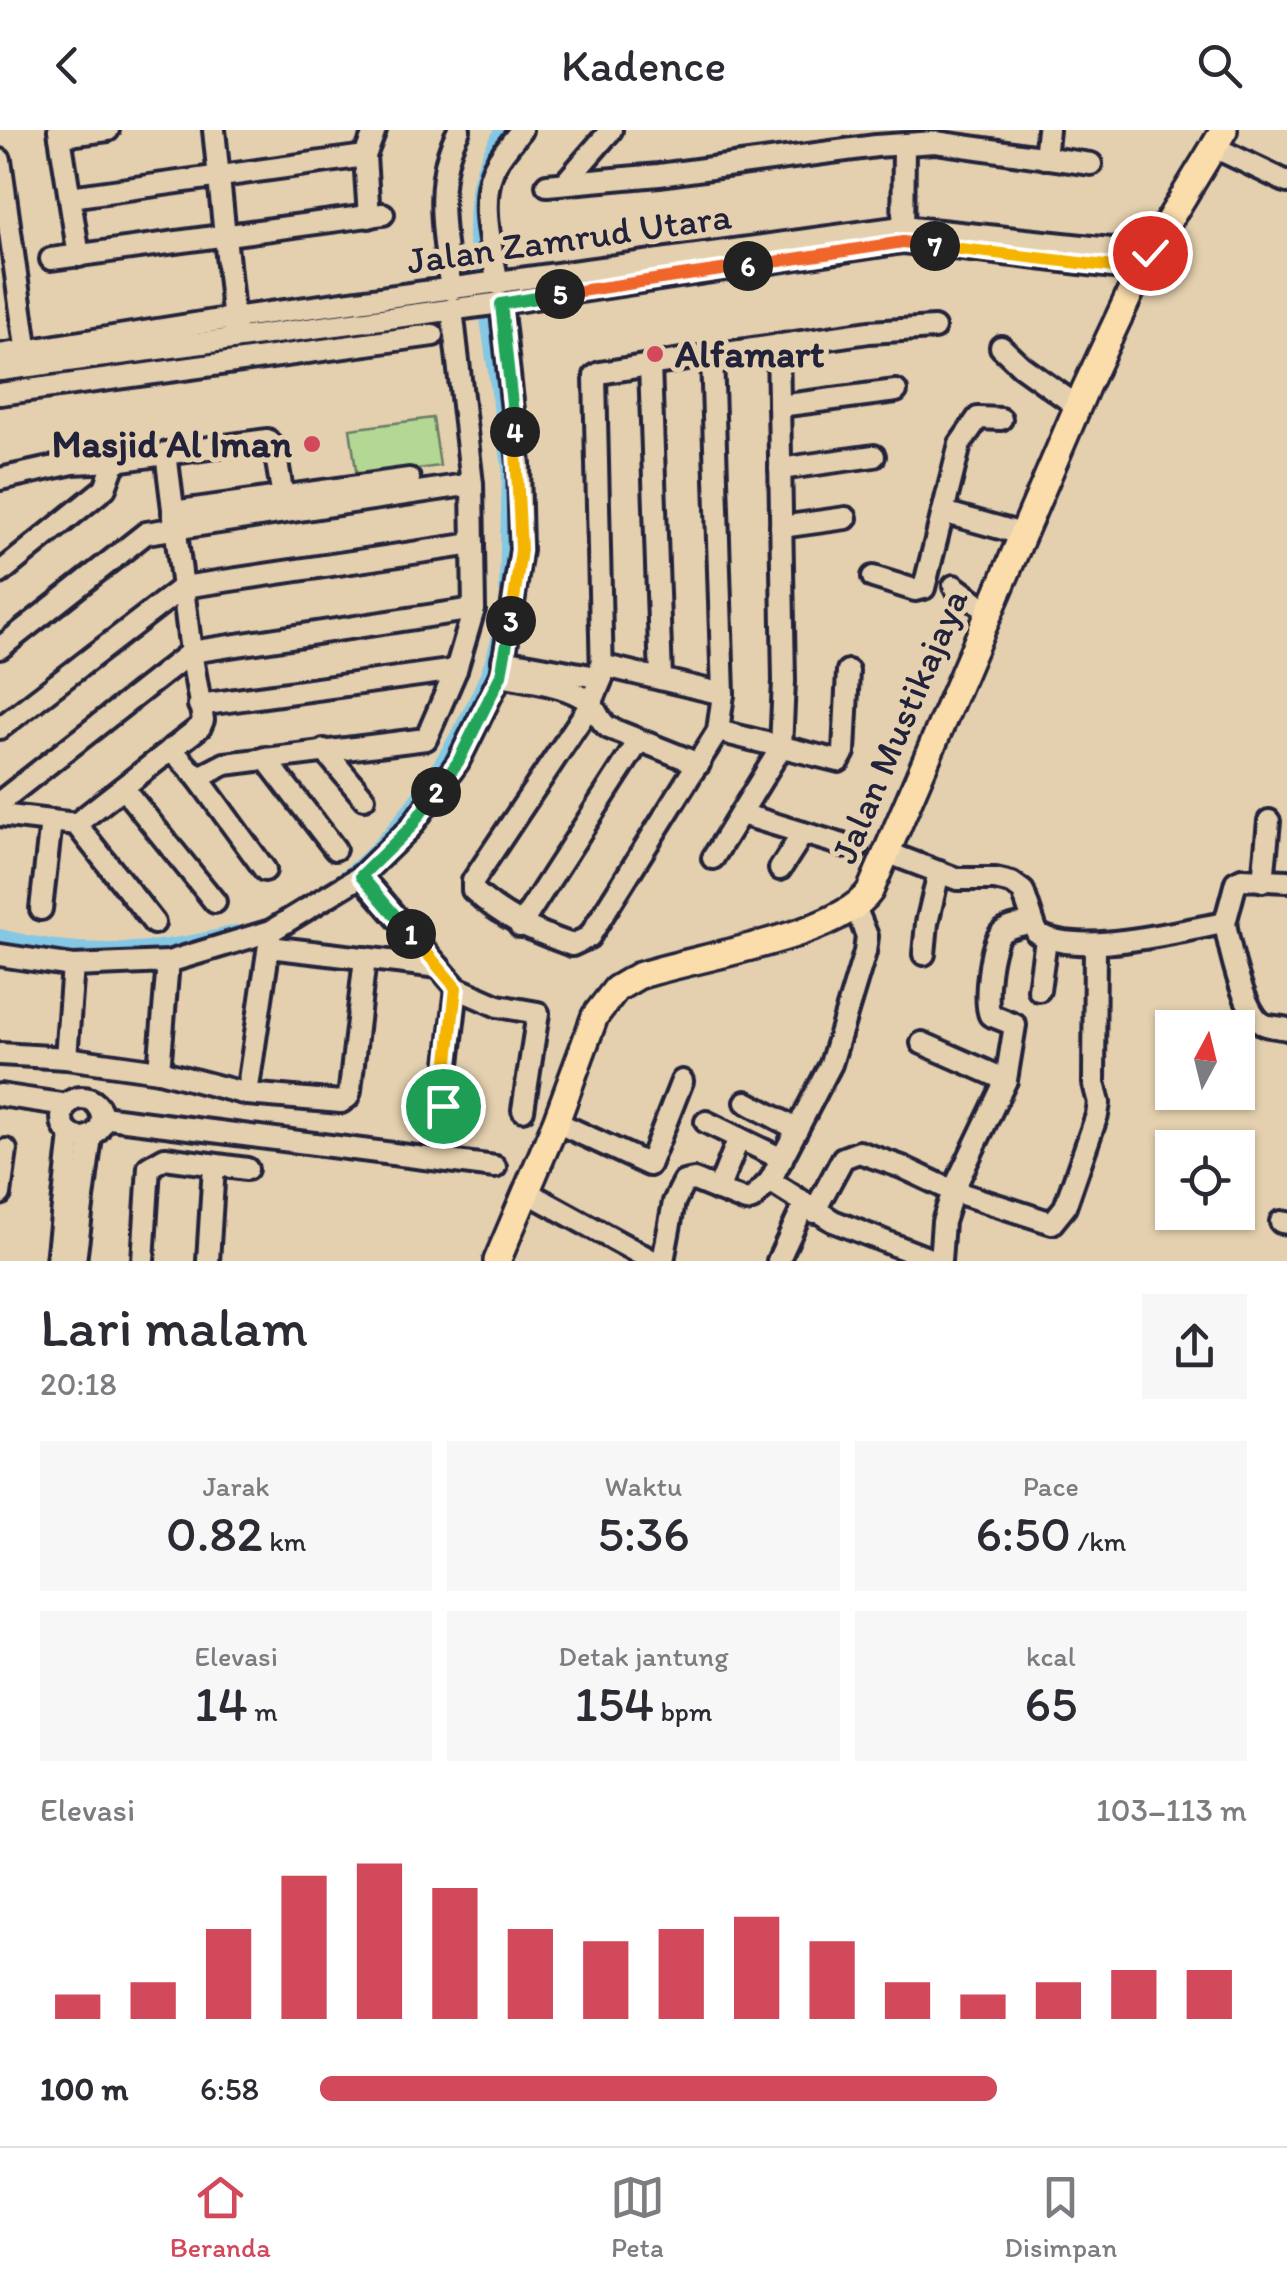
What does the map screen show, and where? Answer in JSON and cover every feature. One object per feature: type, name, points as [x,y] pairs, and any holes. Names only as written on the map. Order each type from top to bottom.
[{"type":"main road","name":"Jalan Mustikajaya","points":[[497,1261],[556,1122],[595,1016],[606,1000],[628,980],[688,960],[820,927],[855,907],[870,891],[1077,406],[1145,261],[1219,139]]},
{"type":"street","points":[[79,256],[59,133],[108,130]]},
{"type":"street","points":[[214,130],[238,362]]},
{"type":"street","points":[[51,259],[376,215],[365,156],[375,130]]},
{"type":"street","points":[[198,778],[224,764],[426,739],[456,670],[474,609],[471,477],[442,180],[451,144],[459,130]]},
{"type":"street","points":[[0,955],[74,966],[168,962],[270,939],[361,876],[410,828],[458,762],[502,667],[521,550],[519,464],[489,222],[488,185],[495,164],[522,130]]},
{"type":"street","points":[[611,130],[556,184],[876,138],[904,145],[935,136],[1092,164]]},
{"type":"street","points":[[1045,158],[1048,130]]},
{"type":"street","points":[[1219,139],[1287,182]]},
{"type":"street","points":[[902,234],[904,145]]},
{"type":"street","points":[[70,197],[365,156]]},
{"type":"street","points":[[0,160],[28,358]]},
{"type":"street","name":"Jalan Zamrud Utara","points":[[0,370],[28,358],[902,234],[1145,261]]},
{"type":"street","name":"Jalan Zamrud Utara","points":[[0,355],[56,362],[234,328]]},
{"type":"street","points":[[712,355],[723,694],[718,731],[589,937],[572,945],[520,926],[472,890],[473,881],[591,704],[602,671],[593,382],[600,373],[650,364],[880,330],[934,328]]},
{"type":"street","points":[[0,394],[432,336]]},
{"type":"street","points":[[713,858],[781,748],[778,345]]},
{"type":"street","points":[[1001,347],[1077,406]]},
{"type":"street","points":[[56,362],[59,385]]},
{"type":"street","points":[[650,364],[661,679]]},
{"type":"street","points":[[779,406],[896,391]]},
{"type":"street","points":[[872,577],[915,590],[924,588],[960,444],[978,418],[1002,419]]},
{"type":"street","points":[[0,479],[28,471],[267,440],[275,450],[283,496]]},
{"type":"street","points":[[0,815],[76,824],[204,720],[198,705],[166,452]]},
{"type":"street","points":[[780,469],[874,456]]},
{"type":"street","points":[[0,572],[105,488],[115,461]]},
{"type":"street","points":[[0,493],[28,471]]},
{"type":"street","points":[[0,648],[138,537],[174,520],[283,496],[471,477]]},
{"type":"street","points":[[174,520],[471,477]]},
{"type":"street","points":[[943,512],[1022,534]]},
{"type":"street","points":[[781,527],[846,518]]},
{"type":"street","points":[[0,728],[183,587],[473,544]]},
{"type":"street","points":[[954,586],[989,612]]},
{"type":"street","points":[[0,802],[191,652],[474,609]]},
{"type":"street","points":[[502,667],[602,671],[661,679],[723,694]]},
{"type":"street","points":[[502,667],[572,693],[591,704],[601,723],[699,764]]},
{"type":"street","points":[[198,705],[456,670]]},
{"type":"street","points":[[718,731],[834,762],[842,758],[848,671]]},
{"type":"street","points":[[520,926],[640,741]]},
{"type":"street","points":[[171,750],[198,778],[266,870]]},
{"type":"street","points":[[324,750],[364,798]]},
{"type":"street","points":[[265,758],[334,849]]},
{"type":"street","points":[[123,788],[215,902]]},
{"type":"street","points":[[740,814],[856,849]]},
{"type":"street","points":[[41,909],[51,821]]},
{"type":"street","points":[[1263,881],[1269,821]]},
{"type":"street","points":[[76,824],[154,922]]},
{"type":"street","points":[[780,868],[803,833]]},
{"type":"street","points":[[886,852],[958,879],[995,879],[1023,890],[1039,930],[1039,990]]},
{"type":"street","points":[[924,954],[939,872]]},
{"type":"street","points":[[361,876],[456,988],[498,1006],[538,1013],[523,1110]]},
{"type":"street","points":[[1287,881],[1236,882],[1225,923],[1235,972],[1253,1012],[1264,1024],[1287,1029]]},
{"type":"street","points":[[663,1261],[674,1202],[684,1182],[694,1180],[746,1201],[770,1182],[831,1064],[868,936],[855,907]]},
{"type":"street","points":[[770,1182],[809,1208],[938,1261],[953,1190],[1006,1080],[1014,1026],[990,1015],[985,1001],[996,940],[1009,928],[1039,930],[1095,944],[1225,923]]},
{"type":"street","points":[[270,939],[364,958],[440,967]]},
{"type":"street","points":[[247,1094],[270,939]]},
{"type":"street","points":[[778,1261],[809,1208],[850,1153],[859,1152],[953,1190],[1052,1223],[1065,1207],[1099,1103],[1094,1084],[1095,944]]},
{"type":"street","points":[[0,1054],[66,1058],[159,1071],[247,1094],[341,1102],[348,1097],[364,958]]},
{"type":"street","points":[[159,1071],[168,962]]},
{"type":"street","points":[[66,1058],[74,966]]},
{"type":"street","points":[[443,1106],[456,988]]},
{"type":"street","points":[[922,1043],[1006,1080]]},
{"type":"street","points":[[556,1122],[649,1165],[682,1081]]},
{"type":"street","points":[[0,1095],[68,1105]]},
{"type":"street","points":[[77,1099],[98,1106],[102,1116],[100,1128],[81,1136],[62,1121],[68,1105],[77,1099]]},
{"type":"street","points":[[746,1102],[797,1129]]},
{"type":"street","points":[[102,1116],[495,1167]]},
{"type":"street","points":[[706,1122],[782,1158]]},
{"type":"street","points":[[57,1261],[81,1136]]},
{"type":"street","points":[[75,1261],[81,1136]]},
{"type":"street","points":[[718,1190],[739,1138]]},
{"type":"street","points":[[0,1194],[6,1150]]},
{"type":"street","points":[[142,1261],[149,1167],[165,1158],[247,1169]]},
{"type":"street","points":[[208,1261],[214,1166]]},
{"type":"street","points":[[527,1192],[626,1255],[653,1261]]},
{"type":"green space","points":[[433,418],[440,466],[357,477],[350,429]]},
{"type":"waterway","points":[[502,130],[480,181],[475,237],[509,467],[506,588]]},
{"type":"waterway","points":[[343,878],[391,832],[440,765],[479,692],[500,629]]},
{"type":"waterway","points":[[0,936],[59,947],[118,950],[236,932]]},
{"type":"place","name":"Alfamart","points":[[655,354]]},
{"type":"place","name":"Masjid Al Iman","points":[[312,444]]},
{"type":"route","points":[[443,1106],[456,988],[361,876],[410,828],[458,762],[501,675],[521,550],[519,464],[501,304],[903,242],[1140,270],[1150,253]]}]
